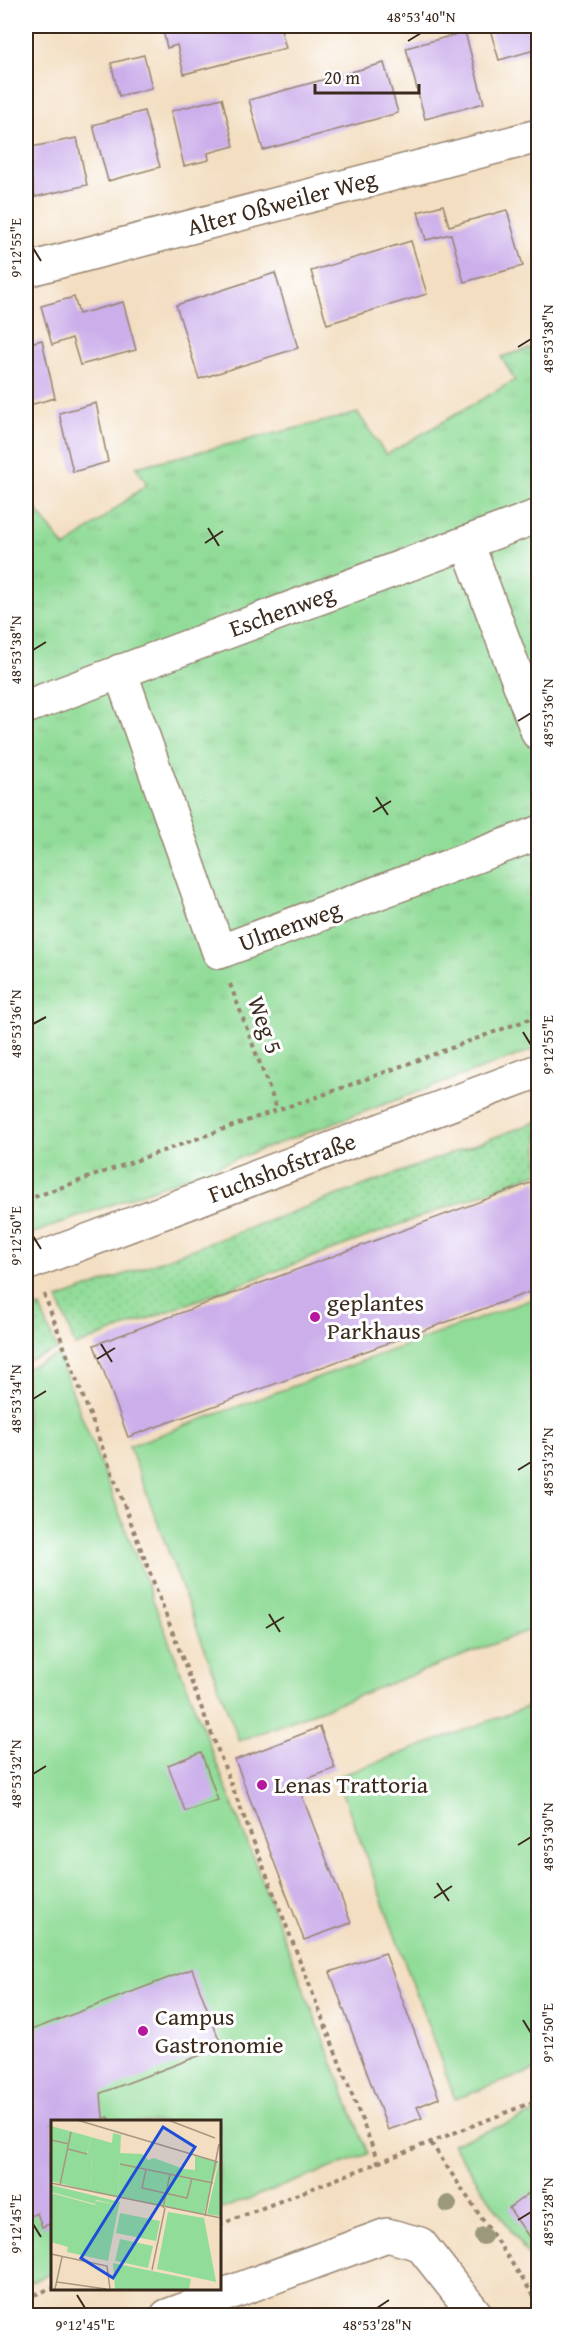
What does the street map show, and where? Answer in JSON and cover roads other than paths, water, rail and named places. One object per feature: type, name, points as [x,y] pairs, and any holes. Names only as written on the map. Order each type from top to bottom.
[{"type":"street","name":"Alter Oßweiler Weg","points":[[26,270],[538,136]]},
{"type":"street","name":"Eschenweg","points":[[26,707],[538,516]]},
{"type":"street","points":[[467,543],[538,733]]},
{"type":"street","name":"Ulmenweg","points":[[120,671],[219,952],[538,833]]},
{"type":"street","name":"Fuchshofstraße","points":[[29,1263],[538,1071]]},
{"type":"street","points":[[167,2316],[387,2235],[420,2244],[477,2316]]},
{"type":"place","name":"geplantes Parkhaus","points":[[315,1317]]},
{"type":"place","name":"Lenas Trattoria","points":[[262,1785]]},
{"type":"place","name":"Campus Gastronomie","points":[[143,2031]]}]
